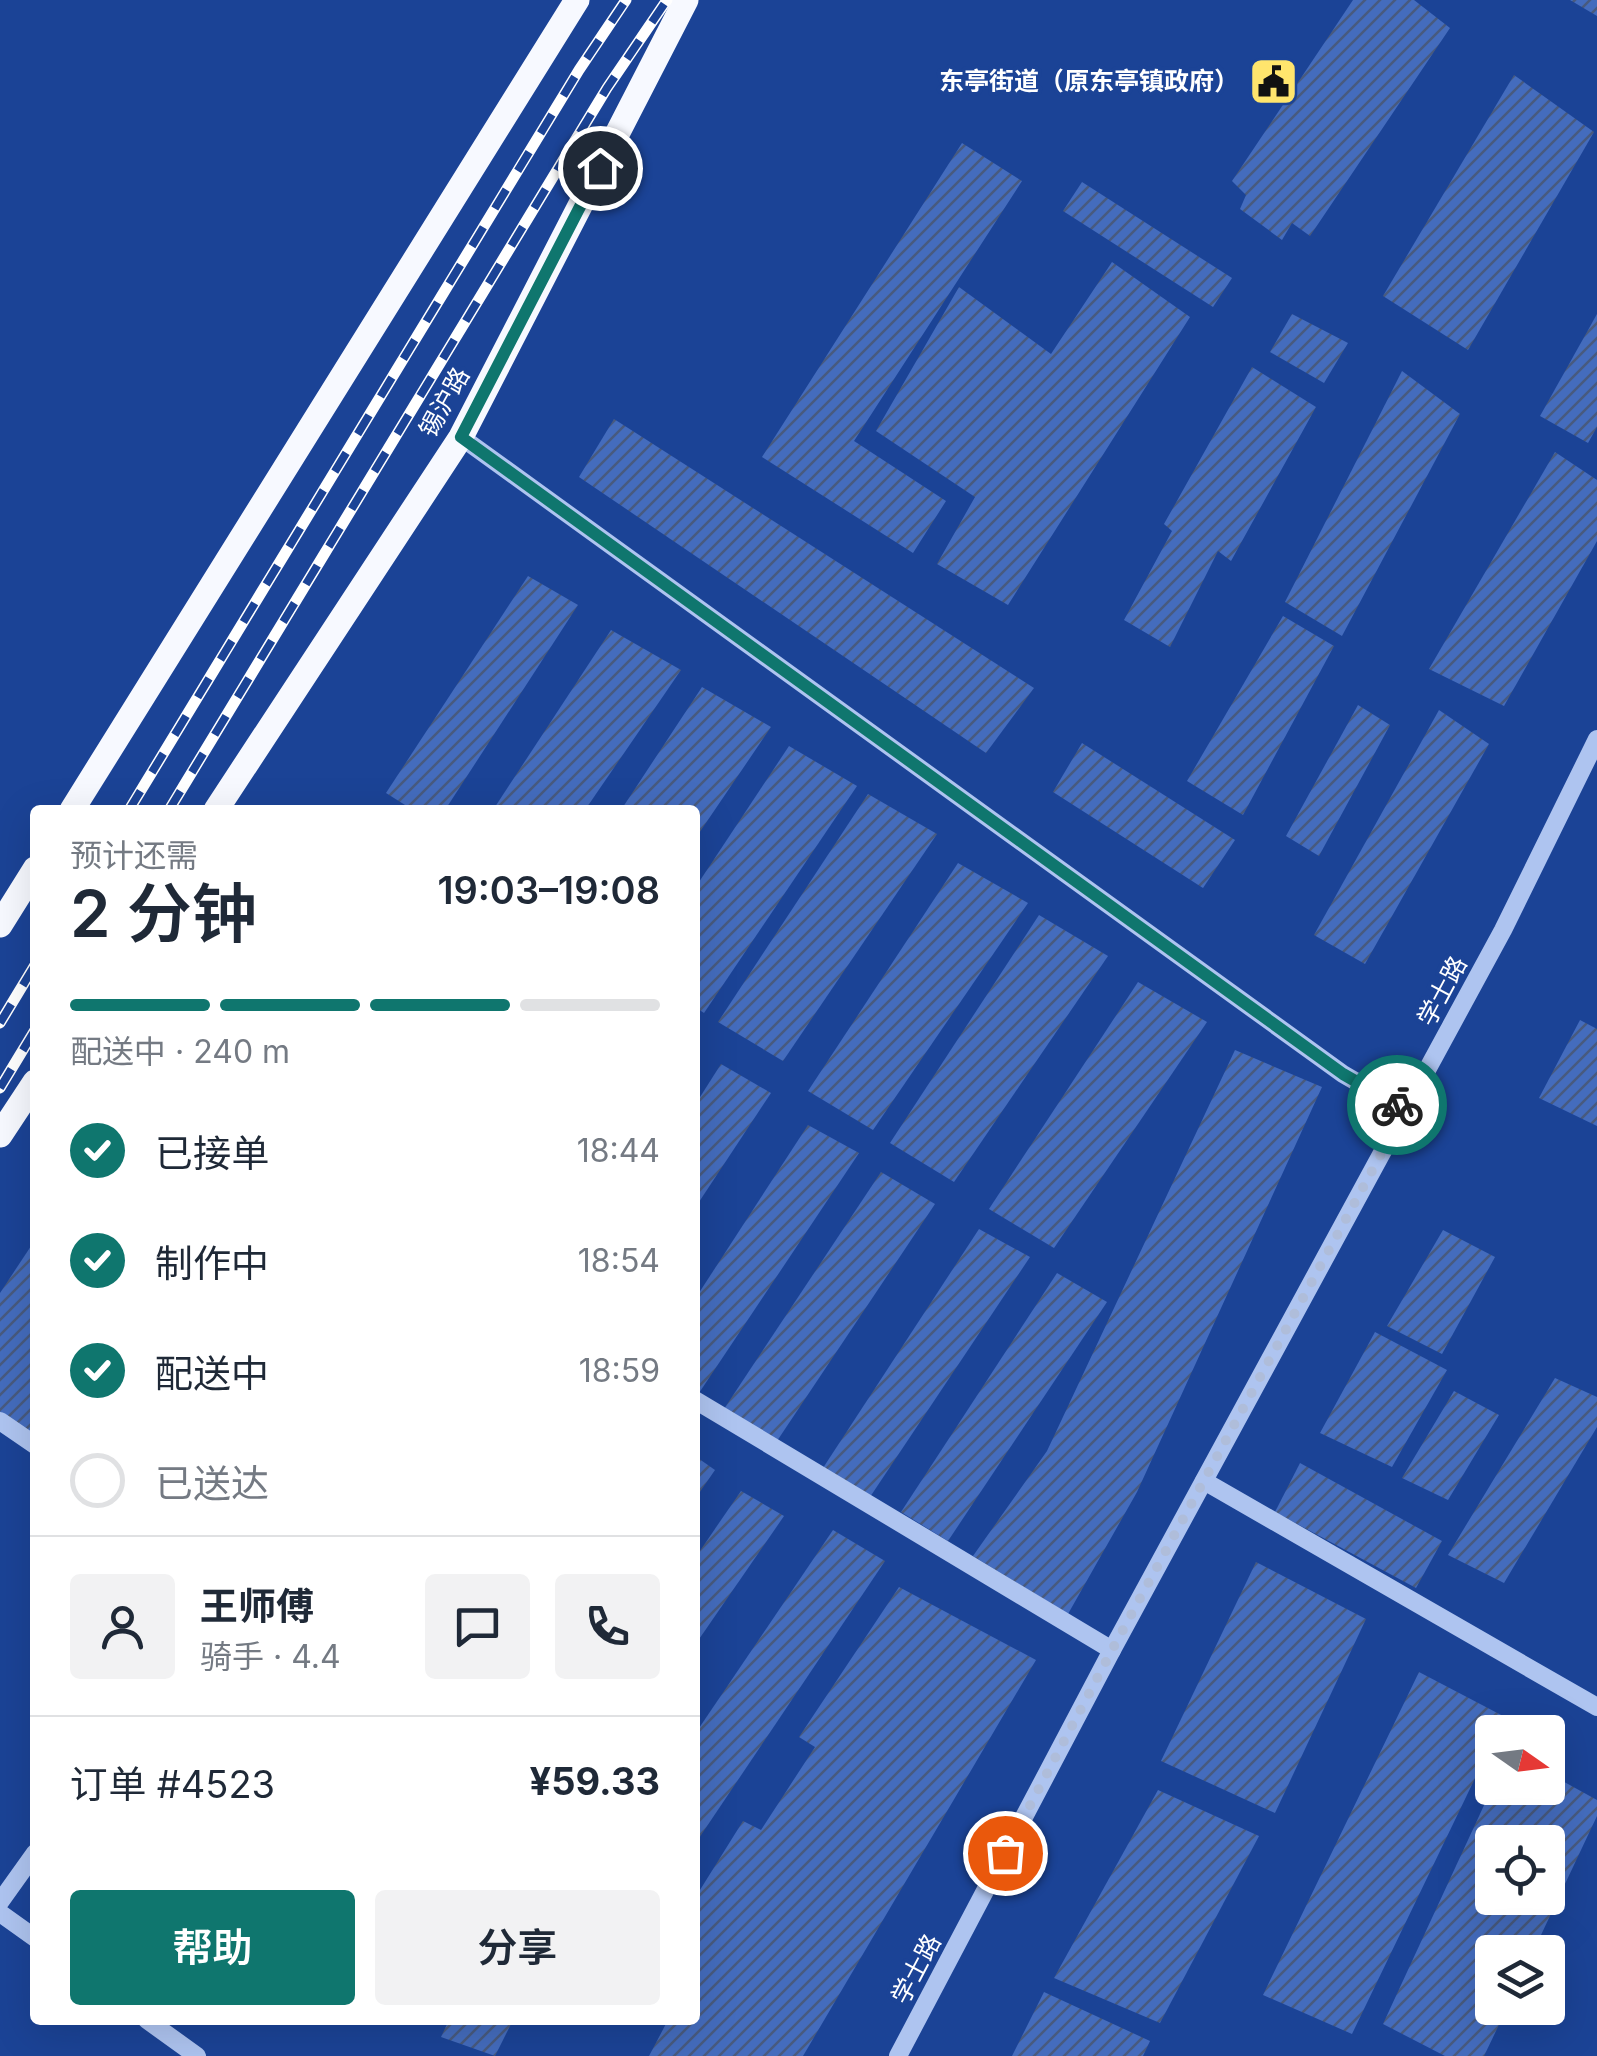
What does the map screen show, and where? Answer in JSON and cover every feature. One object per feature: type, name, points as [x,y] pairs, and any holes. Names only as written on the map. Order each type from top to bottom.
[{"type":"main road","points":[[75,805],[577,0]]},
{"type":"main road","name":"锡沪路","points":[[219,805],[461,437],[686,0]]},
{"type":"main road","points":[[0,925],[30,878]]},
{"type":"main road","points":[[0,1135],[30,1090]]},
{"type":"street","points":[[461,437],[1343,1074],[1405,1110]]},
{"type":"street","name":"学士路","points":[[898,2056],[1112,1650],[1503,930],[1597,739]]},
{"type":"street","points":[[700,1403],[1112,1650]]},
{"type":"street","points":[[0,1421],[30,1442]]},
{"type":"street","points":[[1204,1481],[1597,1707]]},
{"type":"street","points":[[0,1902],[30,1860]]},
{"type":"street","points":[[0,1913],[30,1934]]},
{"type":"street","points":[[154,2025],[196,2056]]},
{"type":"building","points":[[1353,0],[1414,0],[1450,28],[1310,236],[1292,223],[1282,240],[1240,209],[1246,195],[1232,181]]},
{"type":"building","points":[[1570,0],[1597,0],[1597,16]]},
{"type":"building","points":[[1514,75],[1594,132],[1468,350],[1383,296]]},
{"type":"building","points":[[962,143],[1022,181],[854,441],[946,501],[913,553],[762,457]]},
{"type":"building","points":[[1082,182],[1232,278],[1213,307],[1063,211]]},
{"type":"building","points":[[1112,262],[1190,317],[1008,605],[937,564],[975,497],[876,431],[959,287],[1051,354]]},
{"type":"building","points":[[1292,314],[1348,343],[1324,383],[1270,352]]},
{"type":"building","points":[[1597,314],[1597,427],[1588,443],[1540,416]]},
{"type":"building","points":[[1252,367],[1316,407],[1231,561],[1218,551],[1170,647],[1124,620],[1172,531],[1164,524]]},
{"type":"building","points":[[1402,371],[1460,414],[1342,636],[1285,602]]},
{"type":"building","points":[[614,419],[1034,688],[986,753],[579,477]]},
{"type":"building","points":[[1555,452],[1597,480],[1597,541],[1504,706],[1429,669]]},
{"type":"building","points":[[528,576],[578,605],[448,805],[405,805],[386,793]]},
{"type":"building","points":[[1283,616],[1334,646],[1243,815],[1187,781]]},
{"type":"building","points":[[611,630],[681,670],[588,805],[496,805]]},
{"type":"building","points":[[702,687],[771,727],[700,832],[700,805],[624,805]]},
{"type":"building","points":[[1358,705],[1390,725],[1319,856],[1286,836]]},
{"type":"building","points":[[1439,710],[1489,744],[1365,964],[1314,935]]},
{"type":"building","points":[[1082,743],[1235,840],[1203,888],[1053,792]]},
{"type":"building","points":[[789,746],[857,786],[704,1013],[700,1010],[700,880]]},
{"type":"building","points":[[868,794],[937,834],[783,1061],[718,1022]]},
{"type":"building","points":[[958,863],[1028,903],[873,1130],[808,1091]]},
{"type":"building","points":[[1039,915],[1108,956],[954,1182],[890,1143]]},
{"type":"building","points":[[1138,982],[1207,1022],[1054,1248],[989,1209]]},
{"type":"building","points":[[1580,1020],[1597,1029],[1597,1126],[1539,1098]]},
{"type":"building","points":[[1235,1050],[1322,1087],[1137,1492],[1068,1614],[973,1556],[1047,1451]]},
{"type":"building","points":[[721,1064],[771,1093],[700,1200],[700,1097]]},
{"type":"building","points":[[808,1125],[859,1153],[700,1392],[700,1291]]},
{"type":"building","points":[[881,1172],[935,1204],[775,1444],[722,1412]]},
{"type":"building","points":[[979,1229],[1030,1257],[870,1497],[823,1468]]},
{"type":"building","points":[[1443,1230],[1495,1257],[1442,1354],[1387,1326]]},
{"type":"building","points":[[30,1248],[30,1439],[0,1418],[0,1293]]},
{"type":"building","points":[[1057,1273],[1107,1302],[948,1541],[901,1512]]},
{"type":"building","points":[[1375,1332],[1447,1370],[1392,1467],[1320,1433]]},
{"type":"building","points":[[1555,1378],[1597,1397],[1597,1427],[1504,1583],[1448,1555]]},
{"type":"building","points":[[1454,1391],[1499,1415],[1448,1500],[1402,1478]]},
{"type":"building","points":[[700,1460],[715,1470],[700,1492]]},
{"type":"building","points":[[1300,1463],[1442,1541],[1416,1588],[1275,1512]]},
{"type":"building","points":[[741,1491],[784,1516],[700,1638],[700,1551]]},
{"type":"building","points":[[833,1530],[885,1561],[700,1837],[700,1727]]},
{"type":"building","points":[[1256,1562],[1366,1619],[1275,1813],[1161,1761]]},
{"type":"building","points":[[899,1587],[1036,1660],[803,2056],[649,2056],[665,2025],[700,2025],[700,1890],[743,1821],[761,1830],[815,1747],[799,1737]]},
{"type":"building","points":[[1419,1672],[1501,1715],[1475,1715],[1475,1778],[1352,2034],[1263,1995]]},
{"type":"building","points":[[1565,1782],[1597,1800],[1597,1816],[1565,1884],[1565,1825],[1475,1825],[1475,1915],[1550,1915],[1541,1935],[1475,1935],[1475,2025],[1499,2025],[1484,2056],[1445,2056],[1383,2024],[1484,1805],[1565,1805]]},
{"type":"building","points":[[1158,1790],[1259,1836],[1160,2023],[1054,1978]]},
{"type":"building","points":[[1044,1992],[1150,2041],[1143,2056],[1012,2056]]},
{"type":"building","points":[[447,2025],[510,2025],[495,2056],[441,2037]]},
{"type":"railway","points":[[132,805],[579,70],[626,0]]},
{"type":"railway","points":[[172,805],[607,88],[667,0]]},
{"type":"railway","points":[[0,1023],[30,973]]},
{"type":"railway","points":[[0,1088],[30,1038]]},
{"type":"way so far","points":[[1005,1853],[1405,1110],[1397,1105]]},
{"type":"place","name":"东亭街道（原东亭镇政府）","points":[[1274,81]]},
{"type":"route","points":[[600,168],[461,437],[1343,1074],[1397,1105]]}]
